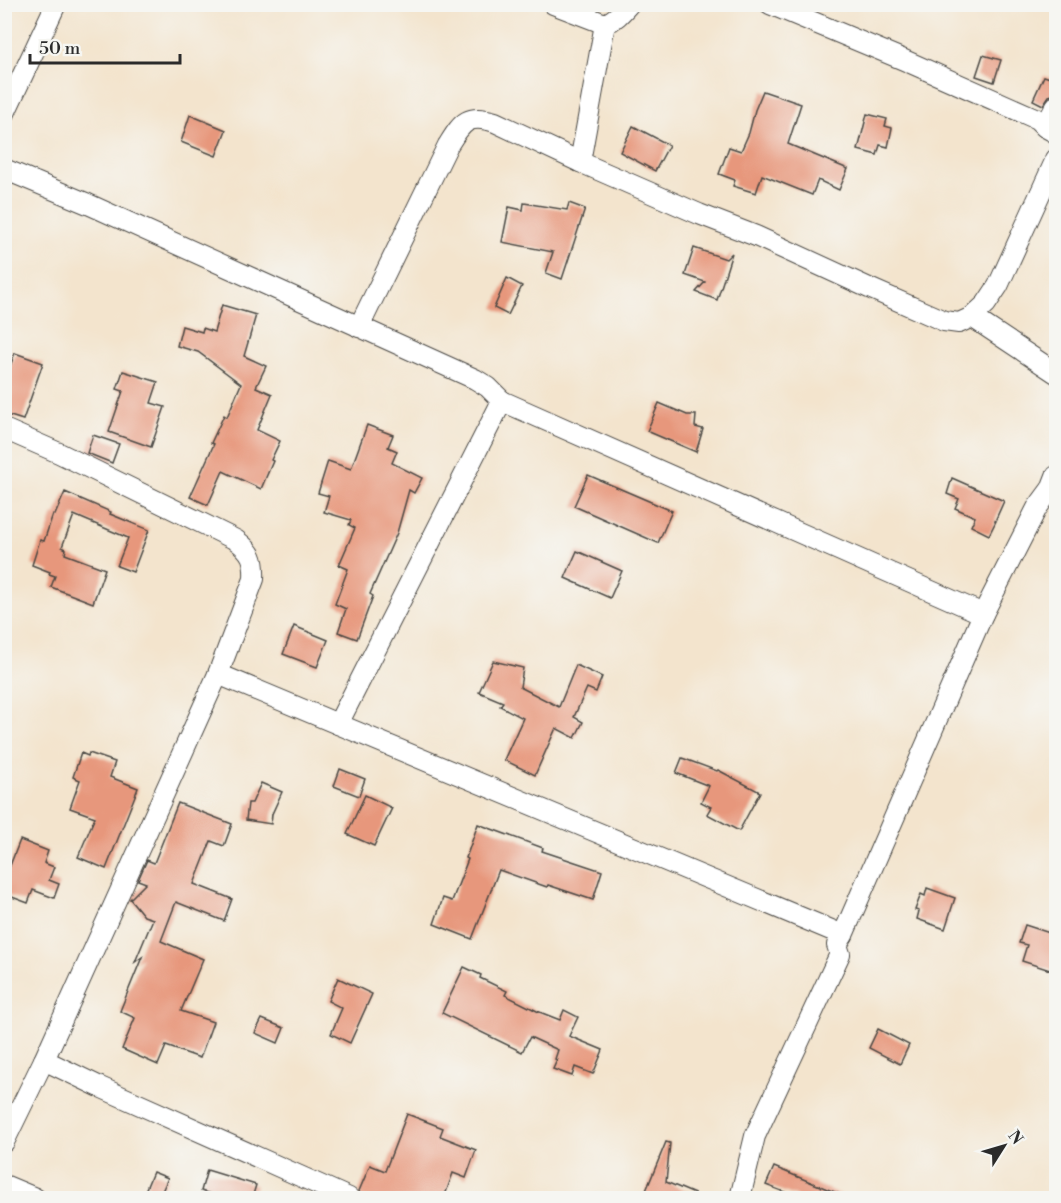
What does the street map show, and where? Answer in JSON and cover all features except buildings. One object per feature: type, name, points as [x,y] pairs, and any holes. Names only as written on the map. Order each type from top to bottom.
[{"type":"street","points":[[4,115],[56,4]]},
{"type":"street","points":[[553,4],[605,24],[619,16],[629,4]]},
{"type":"street","points":[[770,4],[1037,119],[1051,130],[1056,106]]},
{"type":"street","points":[[580,162],[605,24]]},
{"type":"street","points":[[359,327],[447,145],[460,126],[469,120],[481,117],[699,214],[756,236],[944,321],[959,323],[972,317],[986,304],[998,286],[1056,159]]},
{"type":"street","points":[[4,169],[88,204],[475,379],[488,387],[502,401],[983,614]]},
{"type":"street","points":[[972,317],[1056,373]]},
{"type":"street","points":[[338,724],[502,401]]},
{"type":"street","points":[[4,429],[91,468],[236,540],[244,546],[255,564],[254,579],[218,674],[44,1060],[4,1142]]},
{"type":"street","points":[[740,1198],[755,1136],[840,954],[837,945],[983,614],[1037,508],[1051,489],[1056,476]]},
{"type":"street","points":[[218,674],[843,935]]},
{"type":"street","points":[[44,1060],[350,1198]]},
{"type":"street","points":[[4,1185],[35,1198]]}]
